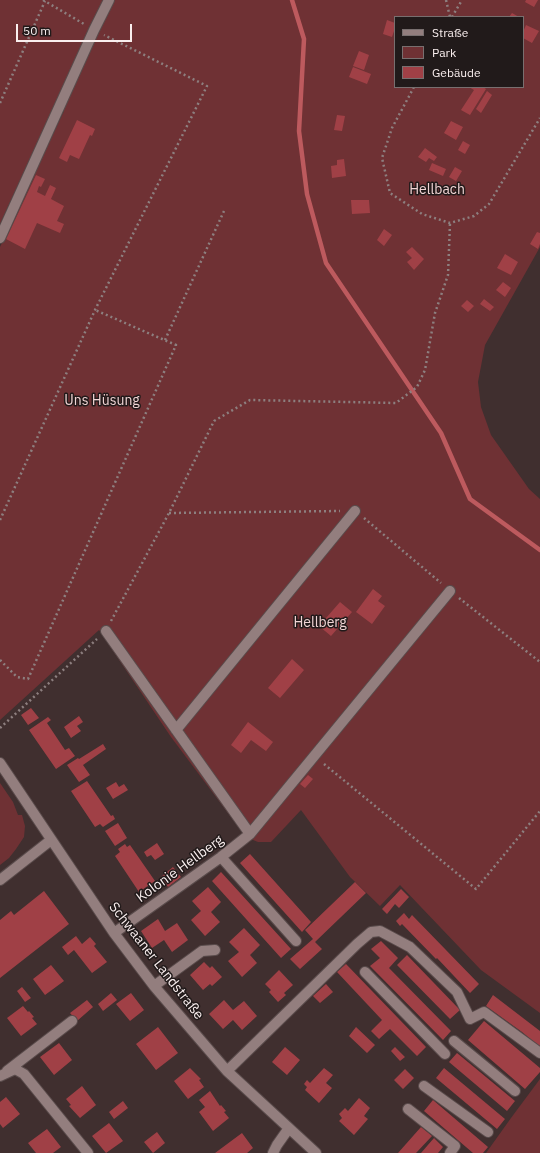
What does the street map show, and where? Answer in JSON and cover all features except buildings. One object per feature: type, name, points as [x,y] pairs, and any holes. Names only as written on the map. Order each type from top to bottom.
[{"type":"street","points":[[0,238],[109,0]]},
{"type":"street","points":[[176,730],[355,511]]},
{"type":"street","name":"Kolonie Hellberg","points":[[114,933],[242,842],[250,834],[450,591]]},
{"type":"street","points":[[106,632],[250,834]]},
{"type":"street","name":"Schwaaner Landstraße","points":[[0,763],[114,933],[154,986],[227,1071],[316,1153]]},
{"type":"street","points":[[0,880],[51,840]]},
{"type":"street","points":[[221,857],[296,941]]},
{"type":"street","points":[[227,1071],[356,944],[371,932],[380,931],[410,947],[457,992],[470,1019],[484,1012],[540,1053]]},
{"type":"street","points":[[154,986],[202,951],[215,950]]},
{"type":"street","points":[[365,972],[445,1054]]},
{"type":"street","points":[[2,1075],[72,1021]]},
{"type":"street","points":[[454,1041],[515,1091]]},
{"type":"street","points":[[2,1075],[15,1069],[24,1074],[88,1153]]},
{"type":"street","points":[[424,1086],[488,1132]]},
{"type":"street","points":[[408,1109],[456,1146],[450,1153]]},
{"type":"street","points":[[273,1153],[289,1128]]},
{"type":"path","points":[[0,103],[44,0],[94,30],[207,86],[95,310],[0,520]]},
{"type":"path","points":[[446,0],[451,16]]},
{"type":"path","points":[[452,16],[462,0]]},
{"type":"path","points":[[413,88],[392,128],[382,158],[390,193],[422,214],[450,223],[474,216],[489,204],[540,118]]},
{"type":"path","points":[[165,340],[224,211]]},
{"type":"path","points":[[0,728],[106,632],[214,421],[250,400],[396,403],[417,387],[425,370],[435,313],[448,275],[450,223]]},
{"type":"path","points":[[0,660],[18,678],[28,679],[176,345],[95,310]]},
{"type":"path","points":[[168,513],[355,511],[450,591],[540,662]]},
{"type":"path","points":[[315,756],[476,888],[540,811]]},
{"type":"green space","points":[[0,0],[540,0],[540,247],[485,345],[478,382],[481,407],[491,435],[529,489],[540,499],[540,1013],[481,970],[400,885],[380,906],[350,877],[301,810],[271,842],[258,842],[246,837],[171,737],[99,630],[0,720],[0,247],[64,111],[54,106],[0,224]]},
{"type":"green space","points":[[0,783],[13,802],[18,815],[22,815],[25,826],[24,837],[9,858],[0,865]]},
{"type":"green space","points":[[540,1079],[540,1153],[486,1153],[511,1118]]},
{"type":"waterway","name":"Hellbach","points":[[292,0],[304,39],[299,131],[307,194],[326,263],[441,433],[470,499],[540,550]]},
{"type":"park label","name":"Uns Hüsung","points":[[102,401]]},
{"type":"park label","name":"Hellberg","points":[[320,623]]}]
